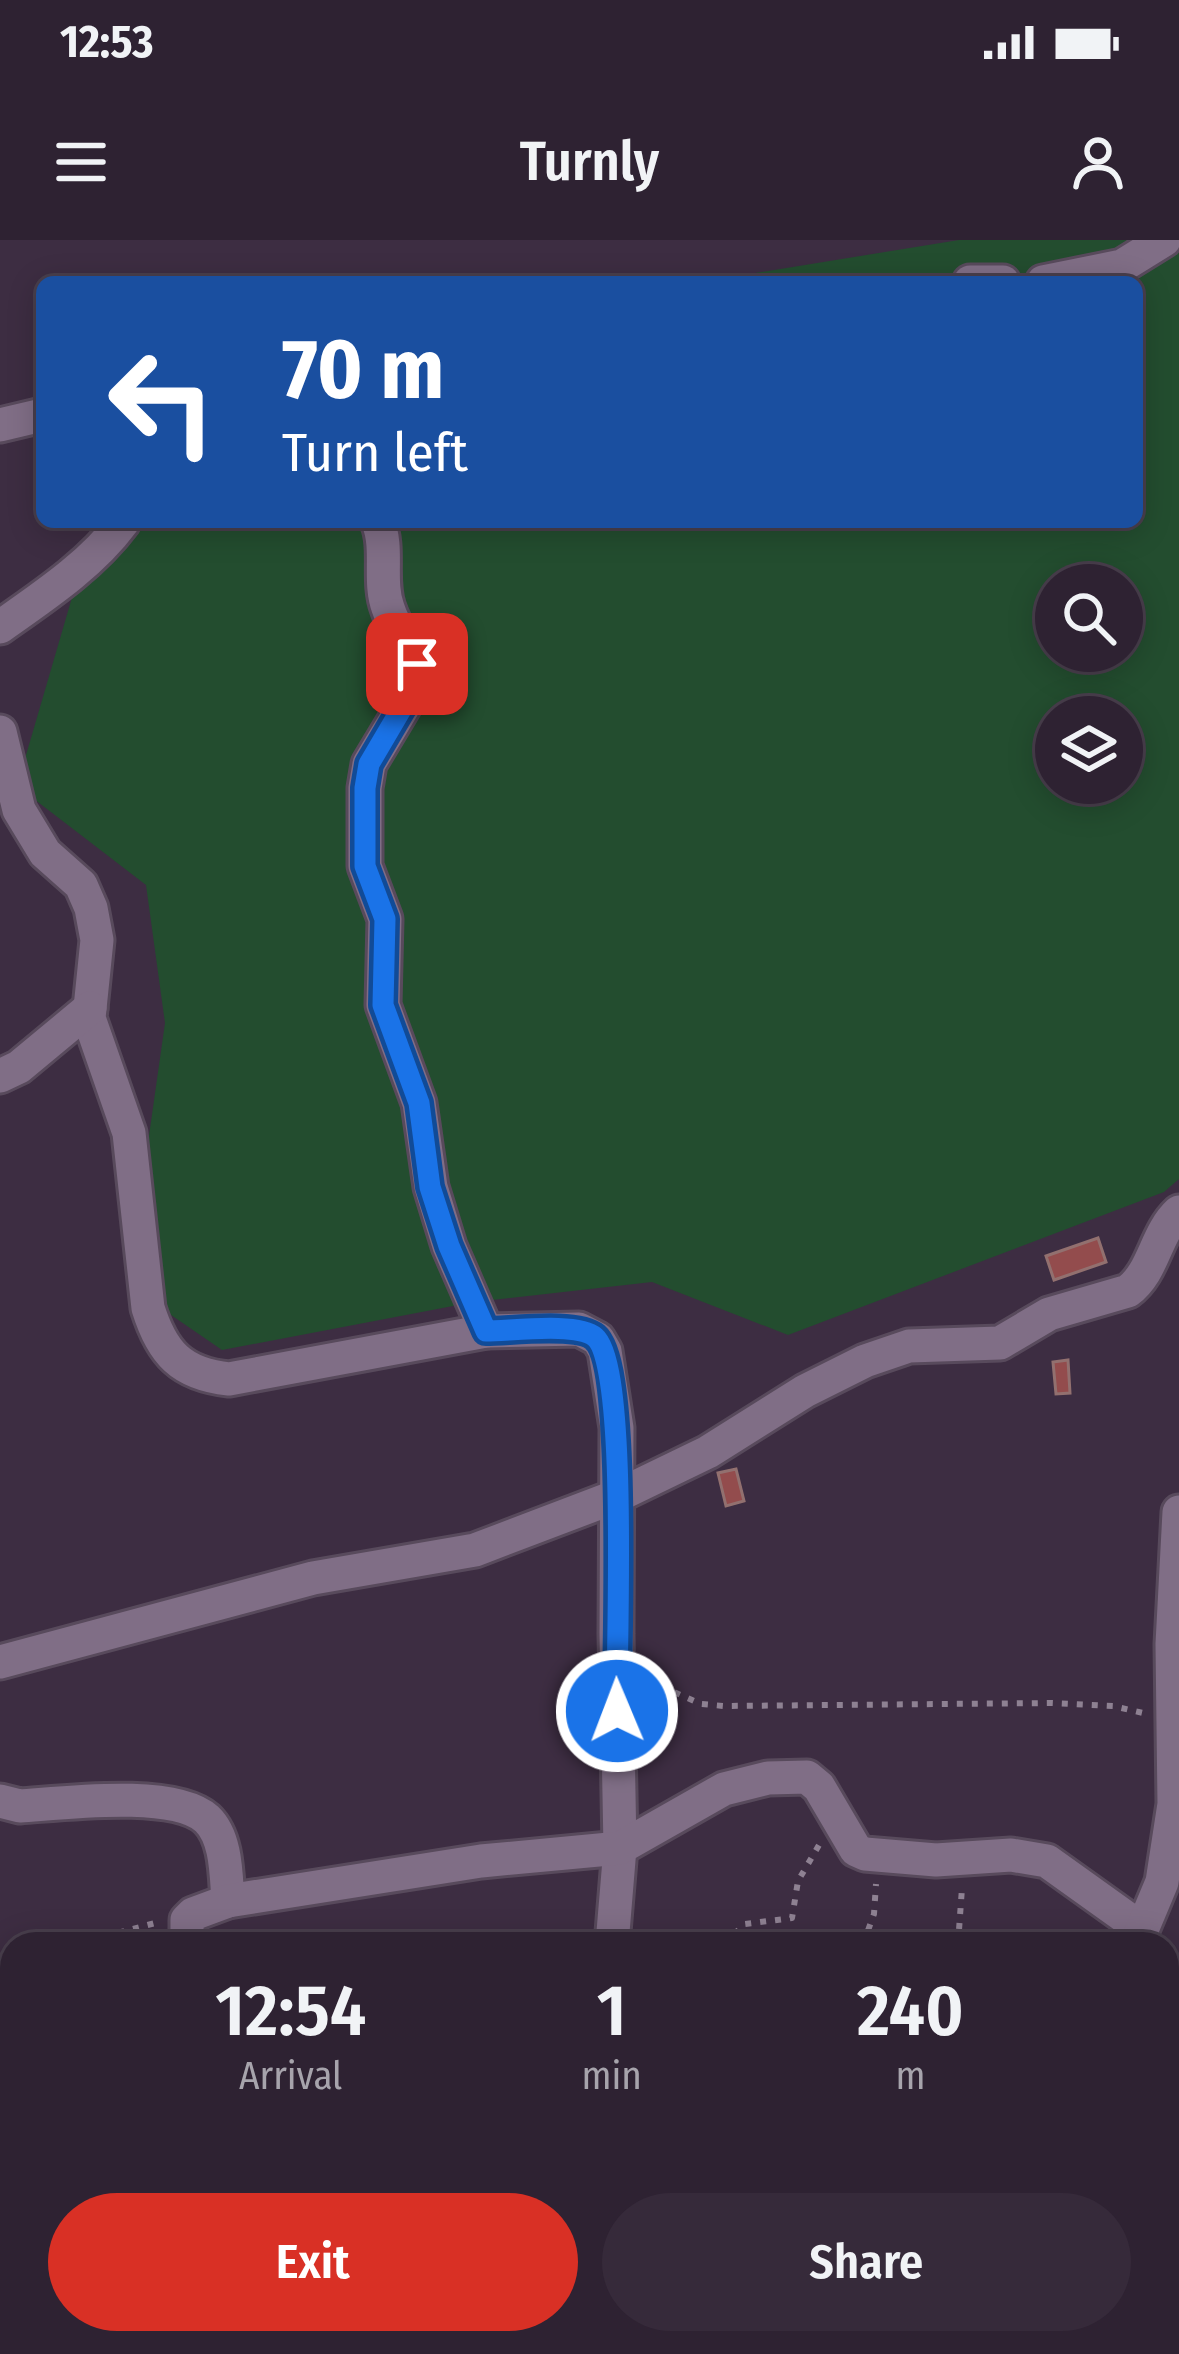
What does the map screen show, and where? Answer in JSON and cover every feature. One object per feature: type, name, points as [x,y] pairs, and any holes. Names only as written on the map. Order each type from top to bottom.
[{"type":"street","points":[[1073,276],[1122,266],[1164,240]]},
{"type":"street","points":[[0,424],[36,416]]},
{"type":"street","points":[[0,626],[55,588],[118,528]]},
{"type":"street","points":[[380,528],[385,600],[417,664],[419,679],[374,751],[366,777],[365,866],[385,919],[383,1005],[419,1103],[430,1187],[449,1246],[486,1331]]},
{"type":"street","points":[[0,732],[19,810],[45,853],[88,895],[98,940],[92,1030],[129,1133],[148,1308],[155,1333],[176,1363],[205,1376],[229,1379],[486,1331],[579,1329],[598,1339],[605,1351],[617,1428],[620,1848],[613,1932]]},
{"type":"street","points":[[0,1076],[19,1067],[90,1008]]},
{"type":"street","points":[[0,1662],[314,1578],[476,1550],[616,1496],[708,1452],[805,1391],[865,1361],[909,1346],[1000,1343],[1049,1314],[1128,1291],[1138,1283],[1165,1228],[1179,1212]]},
{"type":"street","points":[[1141,1932],[1162,1882],[1176,1816],[1172,1644],[1179,1512]]},
{"type":"street","points":[[190,1929],[228,1901],[481,1862],[620,1848],[710,1795],[768,1778],[807,1777],[819,1787],[856,1850],[875,1855],[966,1858],[1011,1855],[1047,1861],[1134,1932]]},
{"type":"street","points":[[0,1801],[20,1806],[161,1802],[188,1808],[213,1828],[223,1851],[228,1901]]},
{"type":"path","points":[[616,1665],[700,1704],[1088,1704],[1175,1720]]},
{"type":"path","points":[[736,1932],[745,1924],[787,1921],[794,1916],[798,1881],[835,1814]]},
{"type":"path","points":[[867,1932],[876,1900],[875,1855]]},
{"type":"path","points":[[959,1932],[966,1858]]},
{"type":"green space","points":[[959,240],[1179,240],[1179,1179],[1164,1192],[788,1335],[652,1282],[474,1302],[222,1350],[155,1304],[139,1206],[165,1023],[146,885],[17,786],[92,528],[1143,528],[1143,276],[742,276]]},
{"type":"building","points":[[1098,1238],[1106,1262],[1054,1280],[1046,1256]]},
{"type":"building","points":[[1068,1360],[1070,1393],[1056,1394],[1053,1362]]},
{"type":"building","points":[[736,1469],[744,1501],[726,1506],[718,1473]]},
{"type":"route","points":[[417,664],[419,679],[412,696],[374,751],[366,777],[365,866],[385,919],[383,1005],[419,1103],[430,1187],[449,1246],[486,1331],[579,1329],[598,1339],[605,1351],[617,1428],[617,1711]]}]
